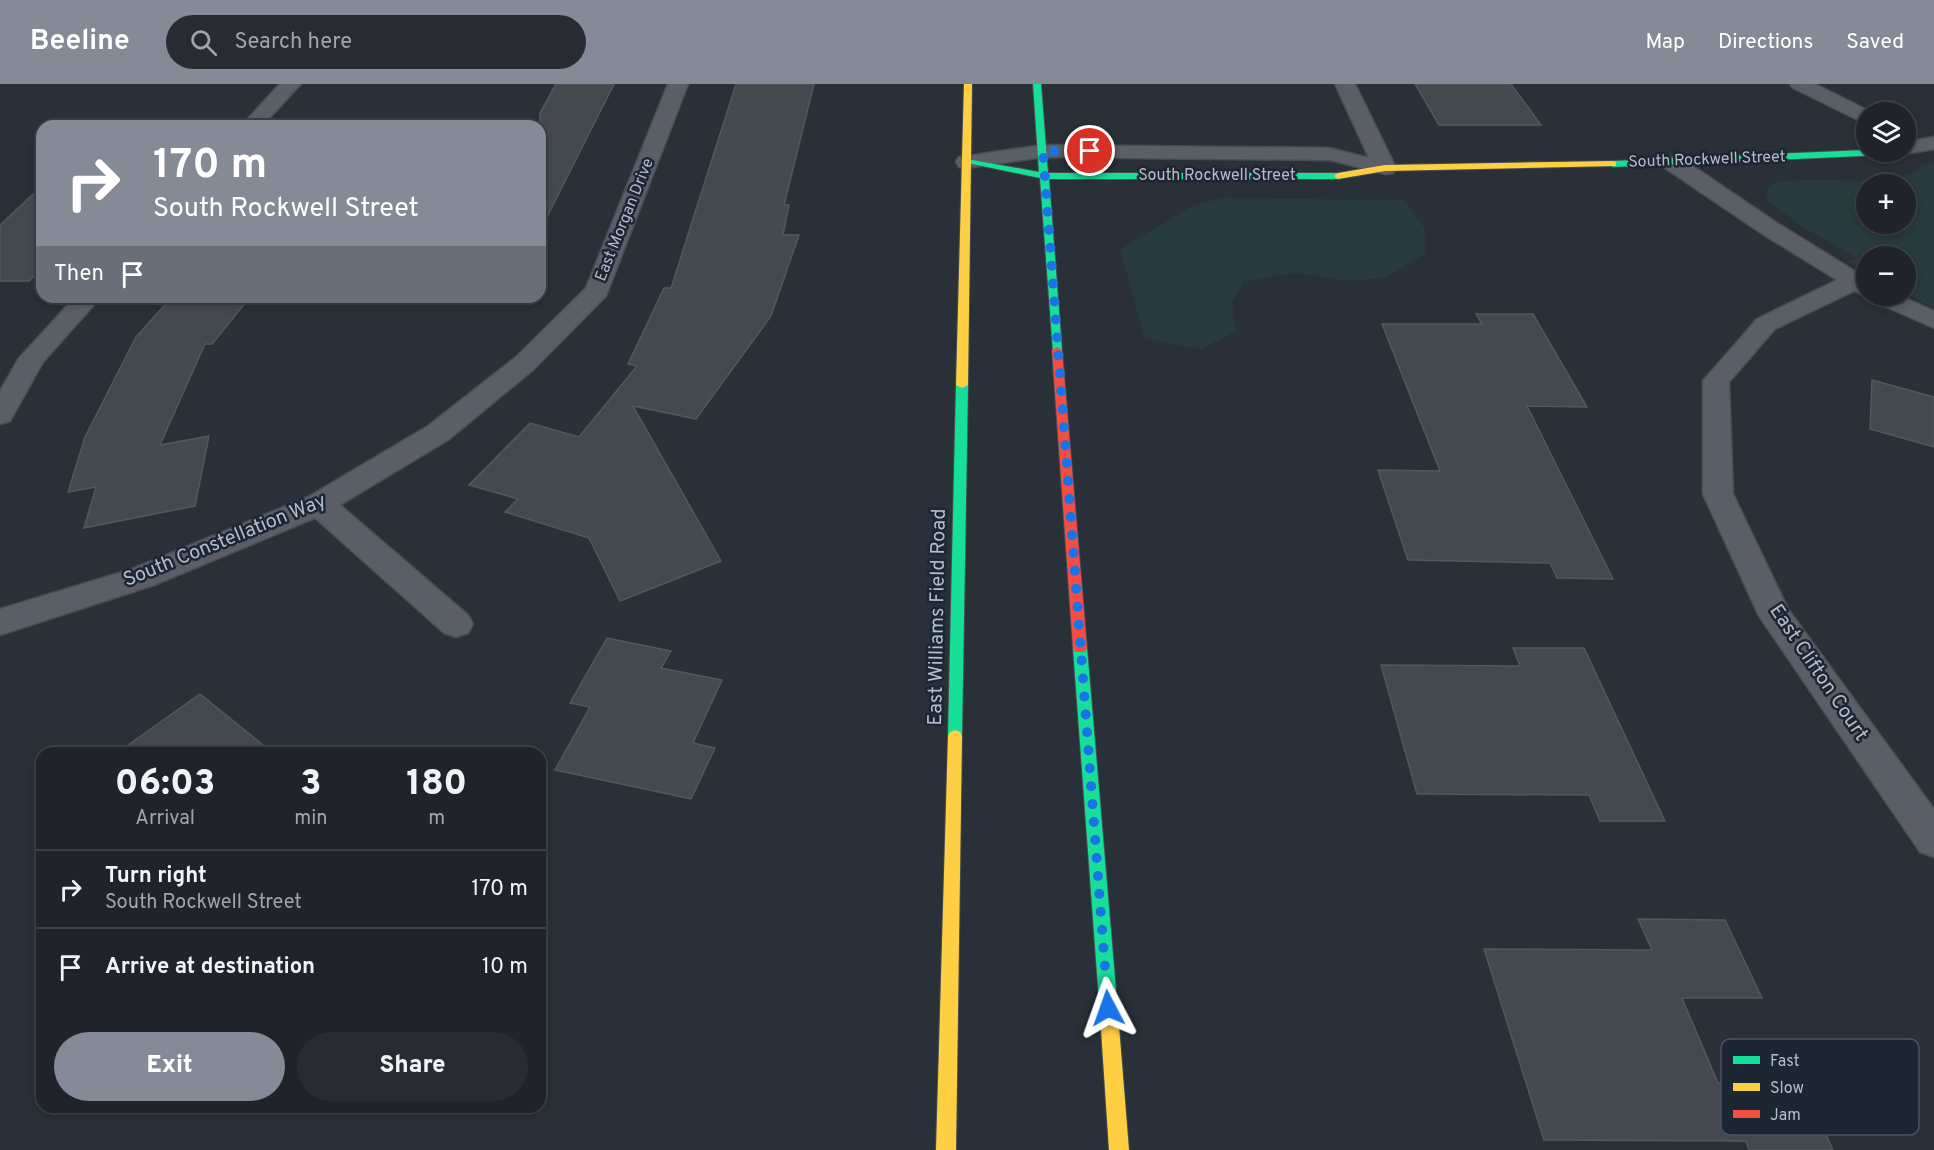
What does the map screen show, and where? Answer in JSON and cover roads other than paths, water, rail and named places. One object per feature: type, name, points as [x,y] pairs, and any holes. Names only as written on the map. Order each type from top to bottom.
[{"type":"main road","name":"East Williams Field Road","points":[[946,1150],[968,84]]},
{"type":"main road","points":[[1037,84],[1119,1150]]},
{"type":"main road","name":"South Rockwell Street","points":[[967,162],[1044,176],[1336,176],[1385,168],[1673,163],[1856,153]]},
{"type":"street","points":[[257,120],[291,84]]},
{"type":"street","name":"East Morgan Drive","points":[[438,433],[525,363],[597,291],[678,84]]},
{"type":"street","points":[[1345,84],[1385,168]]},
{"type":"street","points":[[1800,84],[1856,113]]},
{"type":"street","name":"South Rockwell Street","points":[[967,162],[1043,151],[1330,154],[1385,168]]},
{"type":"street","points":[[1673,163],[1856,282]]},
{"type":"street","name":"East Clifton Court","points":[[1856,287],[1766,324],[1716,381],[1718,494],[1775,616],[1934,840]]},
{"type":"street","points":[[0,415],[32,358],[83,303]]},
{"type":"street","points":[[1904,306],[1934,320]]},
{"type":"street","name":"South Constellation Way","points":[[0,622],[143,577],[319,504],[438,433]]},
{"type":"street","points":[[319,504],[456,624]]}]
